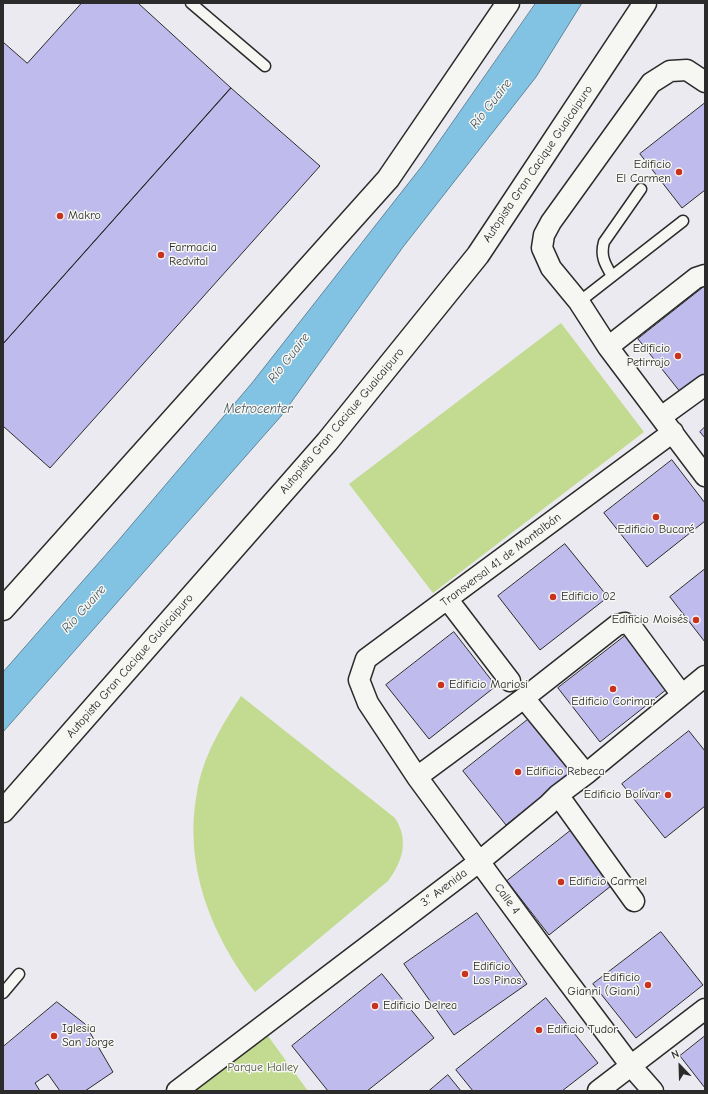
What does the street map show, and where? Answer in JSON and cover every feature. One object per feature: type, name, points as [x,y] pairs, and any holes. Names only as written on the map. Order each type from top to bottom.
[{"type":"highway","points":[[3,609],[388,180],[508,3]]},
{"type":"highway","name":"Autopista Gran Cacique Guaicaipuro","points":[[3,811],[327,442],[478,255],[645,3]]},
{"type":"highway","points":[[3,819],[36,774]]},
{"type":"street","points":[[705,82],[687,70],[670,71],[651,83],[551,222],[544,235],[542,248],[551,268],[579,302],[608,347],[705,476]]},
{"type":"street","points":[[608,347],[696,278],[705,275]]},
{"type":"street","points":[[661,417],[705,385]]},
{"type":"street","name":"Transversal 41 de Montalbán","points":[[368,703],[359,680],[366,659],[448,600],[672,432]]},
{"type":"street","points":[[448,600],[510,681]]},
{"type":"street","points":[[417,777],[524,698],[617,625],[625,623],[632,626],[682,695]]},
{"type":"street","name":"3.° Avenida","points":[[177,1091],[480,861],[558,795],[586,774],[705,676]]},
{"type":"street","points":[[524,698],[586,774]]},
{"type":"street","name":"Calle 4","points":[[368,703],[417,777],[631,1066],[652,1091]]},
{"type":"street","points":[[558,795],[634,901]]},
{"type":"street","points":[[598,1091],[705,1009]]},
{"type":"lane","points":[[191,3],[265,66]]},
{"type":"lane","points":[[612,276],[603,259],[602,250],[604,242],[641,189]]},
{"type":"lane","points":[[579,302],[683,221]]},
{"type":"lane","points":[[3,993],[19,974]]},
{"type":"green space","points":[[561,323],[644,432],[433,593],[349,484]]},
{"type":"green space","points":[[241,696],[395,818],[402,834],[403,842],[397,866],[388,881],[255,992],[225,947],[214,923],[204,898],[194,846],[194,819],[197,792],[204,766],[214,741]]},
{"type":"green space","name":"Parque Halley","points":[[268,1036],[308,1091],[192,1091]]},
{"type":"water","name":"Metrocenter","points":[[536,3],[582,3],[536,77],[403,247],[282,415],[3,732],[3,672],[117,542],[252,383],[422,166]]},
{"type":"building","name":"Makro","points":[[82,3],[138,3],[231,88],[3,344],[3,42],[27,63]]},
{"type":"building","name":"Farmacia Redvital","points":[[231,88],[320,166],[50,468],[3,426],[3,344]]},
{"type":"building","name":"Edificio El Carmen","points":[[705,103],[705,190],[682,208],[640,154]]},
{"type":"building","name":"Edificio Petirrojo","points":[[705,286],[705,374],[681,393],[638,339]]},
{"type":"building","points":[[705,427],[705,438],[700,432]]},
{"type":"building","name":"Edificio Bucaré","points":[[672,460],[705,503],[705,521],[647,567],[604,513]]},
{"type":"building","name":"Edificio 02","points":[[565,544],[608,597],[540,650],[498,596]]},
{"type":"building","name":"Edificio Moisés","points":[[705,569],[705,642],[670,597]]},
{"type":"building","name":"Edificio Mariosi","points":[[454,632],[496,686],[429,739],[386,685]]},
{"type":"building","name":"Edificio Corimar","points":[[625,636],[667,689],[600,742],[558,688]]},
{"type":"building","name":"Edificio Rebeca","points":[[530,718],[573,772],[506,825],[463,771]]},
{"type":"building","name":"Edificio Bolívar","points":[[689,731],[705,751],[705,806],[665,838],[622,784]]},
{"type":"building","name":"Edificio Carmel","points":[[574,828],[616,882],[549,935],[507,881]]},
{"type":"building","name":"Edificio Los Pinos","points":[[477,913],[527,984],[454,1035],[404,964]]},
{"type":"building","name":"Edificio Gianni (Giani)","points":[[661,932],[703,985],[636,1038],[593,984]]},
{"type":"building","name":"Edificio Delrea","points":[[382,974],[434,1038],[367,1091],[328,1091],[292,1046]]},
{"type":"building","name":"Edificio Tudor","points":[[546,998],[598,1063],[562,1091],[473,1091],[456,1070]]},
{"type":"building","name":"Iglesia San Jorge","points":[[57,1002],[85,1024],[113,1072],[85,1091],[60,1091],[48,1074],[35,1083],[40,1091],[3,1091],[3,1047]]},
{"type":"building","points":[[705,1036],[705,1088],[680,1056]]},
{"type":"building","points":[[448,1075],[461,1091],[429,1091]]},
{"type":"place","name":"Edificio El Carmen","points":[[679,172]]},
{"type":"place","name":"Makro","points":[[60,216]]},
{"type":"place","name":"Farmacia Redvital","points":[[161,255]]},
{"type":"place","name":"Edificio Petirrojo","points":[[678,356]]},
{"type":"place","name":"Edificio Bucaré","points":[[656,517]]},
{"type":"place","name":"Edificio 02","points":[[553,597]]},
{"type":"place","name":"Edificio Moisés","points":[[696,620]]},
{"type":"place","name":"Edificio Mariosi","points":[[441,685]]},
{"type":"place","name":"Edificio Corimar","points":[[613,689]]},
{"type":"place","name":"Edificio Rebeca","points":[[518,772]]},
{"type":"place","name":"Edificio Bolívar","points":[[668,795]]},
{"type":"place","name":"Edificio Carmel","points":[[561,882]]},
{"type":"place","name":"Edificio Los Pinos","points":[[465,974]]},
{"type":"place","name":"Edificio Gianni (Giani)","points":[[648,985]]},
{"type":"place","name":"Edificio Delrea","points":[[375,1006]]},
{"type":"place","name":"Edificio Tudor","points":[[539,1030]]},
{"type":"place","name":"Iglesia San Jorge","points":[[54,1036]]},
{"type":"water label","name":"Río Guaire","points":[[491,104]]},
{"type":"water label","name":"Río Guaire","points":[[289,358]]},
{"type":"water label","name":"Río Guaire","points":[[84,609]]}]
